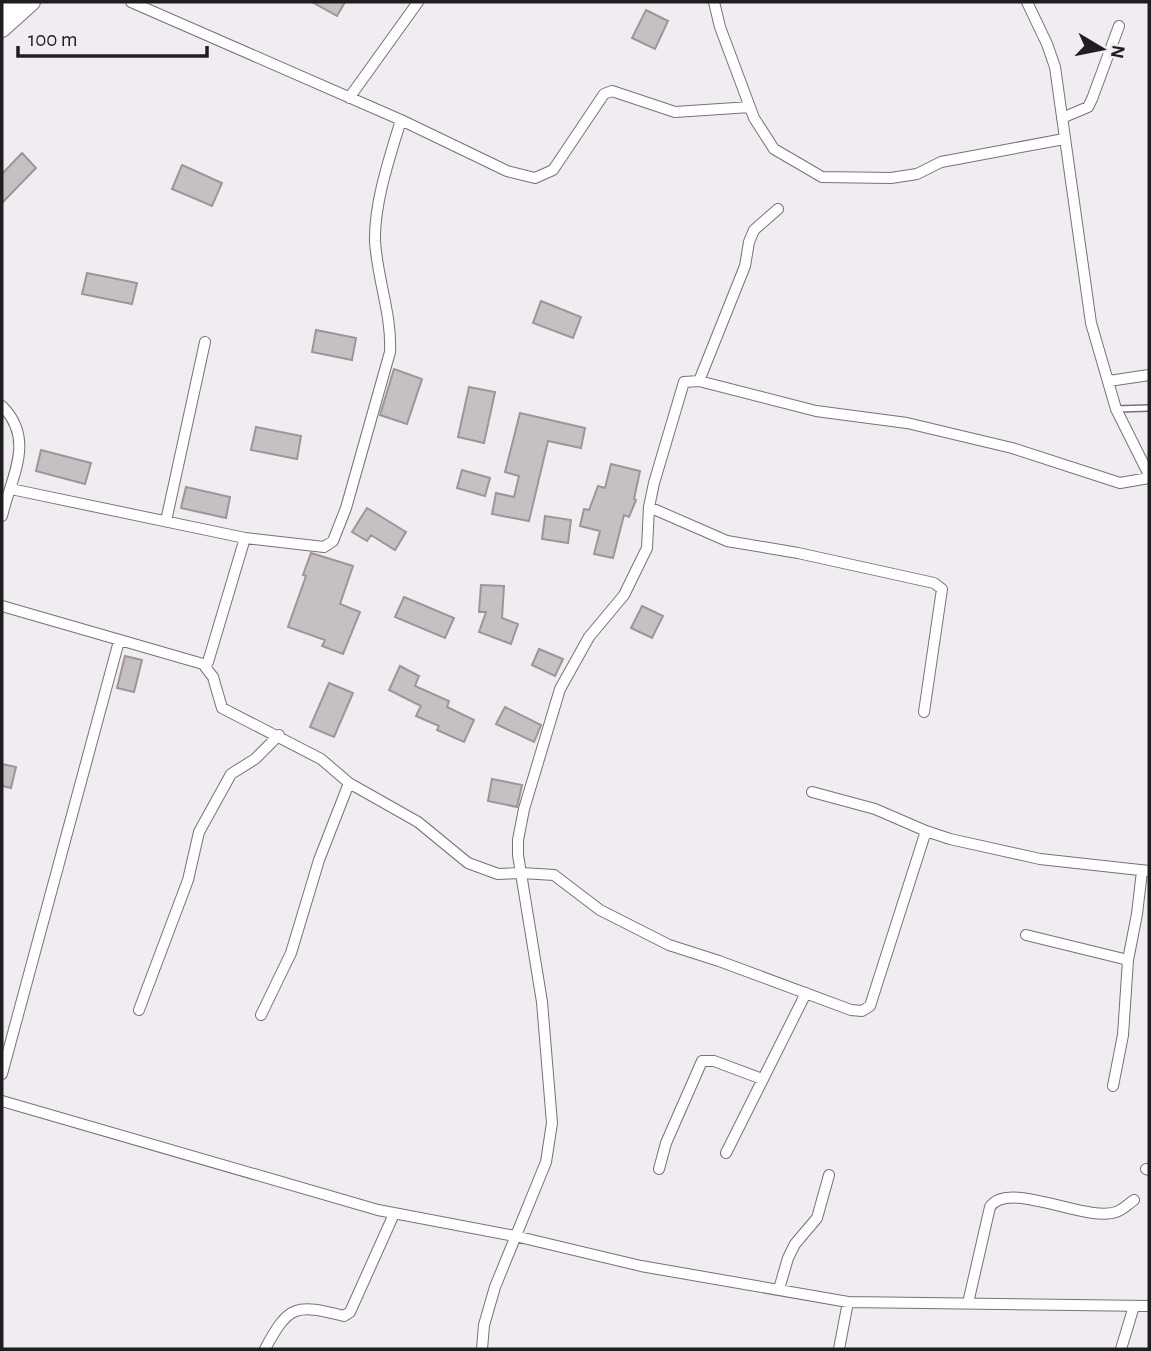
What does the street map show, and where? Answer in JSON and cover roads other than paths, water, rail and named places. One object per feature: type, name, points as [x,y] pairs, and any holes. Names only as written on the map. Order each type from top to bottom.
[{"type":"main road","points":[[2,10],[11,2]]},
{"type":"main road","points":[[2,29],[32,2]]},
{"type":"street","points":[[131,2],[401,120],[507,171],[535,178],[553,170],[604,94],[608,92],[612,91],[675,112],[750,107]]},
{"type":"street","points":[[349,98],[418,2]]},
{"type":"street","points":[[713,2],[750,107],[774,149],[822,177],[891,178],[917,174],[941,162],[1064,139]]},
{"type":"street","points":[[482,1349],[484,1325],[495,1287],[547,1162],[552,1123],[542,1002],[518,841],[524,809],[560,689],[589,637],[624,595],[647,548],[649,507],[684,382],[699,381],[816,411],[934,429],[1012,448],[1120,483],[1149,477],[1116,409],[1091,323],[1055,67],[1027,2]]},
{"type":"street","points":[[1062,118],[1088,107],[1093,99],[1119,26]]},
{"type":"street","points":[[11,489],[245,538],[324,547],[333,541],[346,508],[390,352],[391,335],[375,238],[383,181],[401,120]]},
{"type":"street","points":[[699,381],[745,266],[754,230],[778,209]]},
{"type":"street","points":[[166,522],[205,342]]},
{"type":"street","points":[[1109,381],[1149,375]]},
{"type":"street","points":[[2,406],[14,418],[19,431],[19,456],[2,516]]},
{"type":"street","points":[[649,507],[727,541],[798,552],[934,583],[942,589],[924,712]]},
{"type":"street","points":[[2,606],[199,665],[204,664],[208,662],[245,538]]},
{"type":"street","points":[[2,1073],[119,641]]},
{"type":"street","points":[[204,664],[216,683],[222,708],[279,735],[321,759],[349,783],[418,822],[468,863],[498,874],[555,875],[600,910],[669,945],[851,1010],[862,1011],[870,1006],[926,831]]},
{"type":"street","points":[[139,1010],[188,880],[199,832],[231,774],[254,759],[279,735]]},
{"type":"street","points":[[261,1015],[291,953],[319,860],[349,783]]},
{"type":"street","points":[[812,792],[875,809],[950,839],[1040,859],[1146,871],[1128,960],[1123,1035],[1114,1086]]},
{"type":"street","points":[[1026,935],[1128,960]]},
{"type":"street","points":[[726,1153],[806,993]]},
{"type":"street","points":[[659,1169],[670,1132],[702,1061],[714,1061],[762,1079]]},
{"type":"street","points":[[2,1101],[394,1214],[515,1236],[641,1266],[848,1302],[1149,1306]]},
{"type":"street","points":[[779,1289],[795,1244],[817,1218],[829,1175]]},
{"type":"street","points":[[968,1303],[990,1207],[994,1201],[1002,1198],[1033,1200],[1107,1214],[1115,1213],[1134,1200]]},
{"type":"street","points":[[265,1349],[279,1324],[287,1315],[300,1309],[308,1307],[344,1316],[350,1312],[394,1214]]},
{"type":"street","points":[[839,1349],[848,1302]]},
{"type":"street","points":[[1121,1349],[1134,1306]]},
{"type":"lane","points":[[1116,409],[1149,408]]}]
